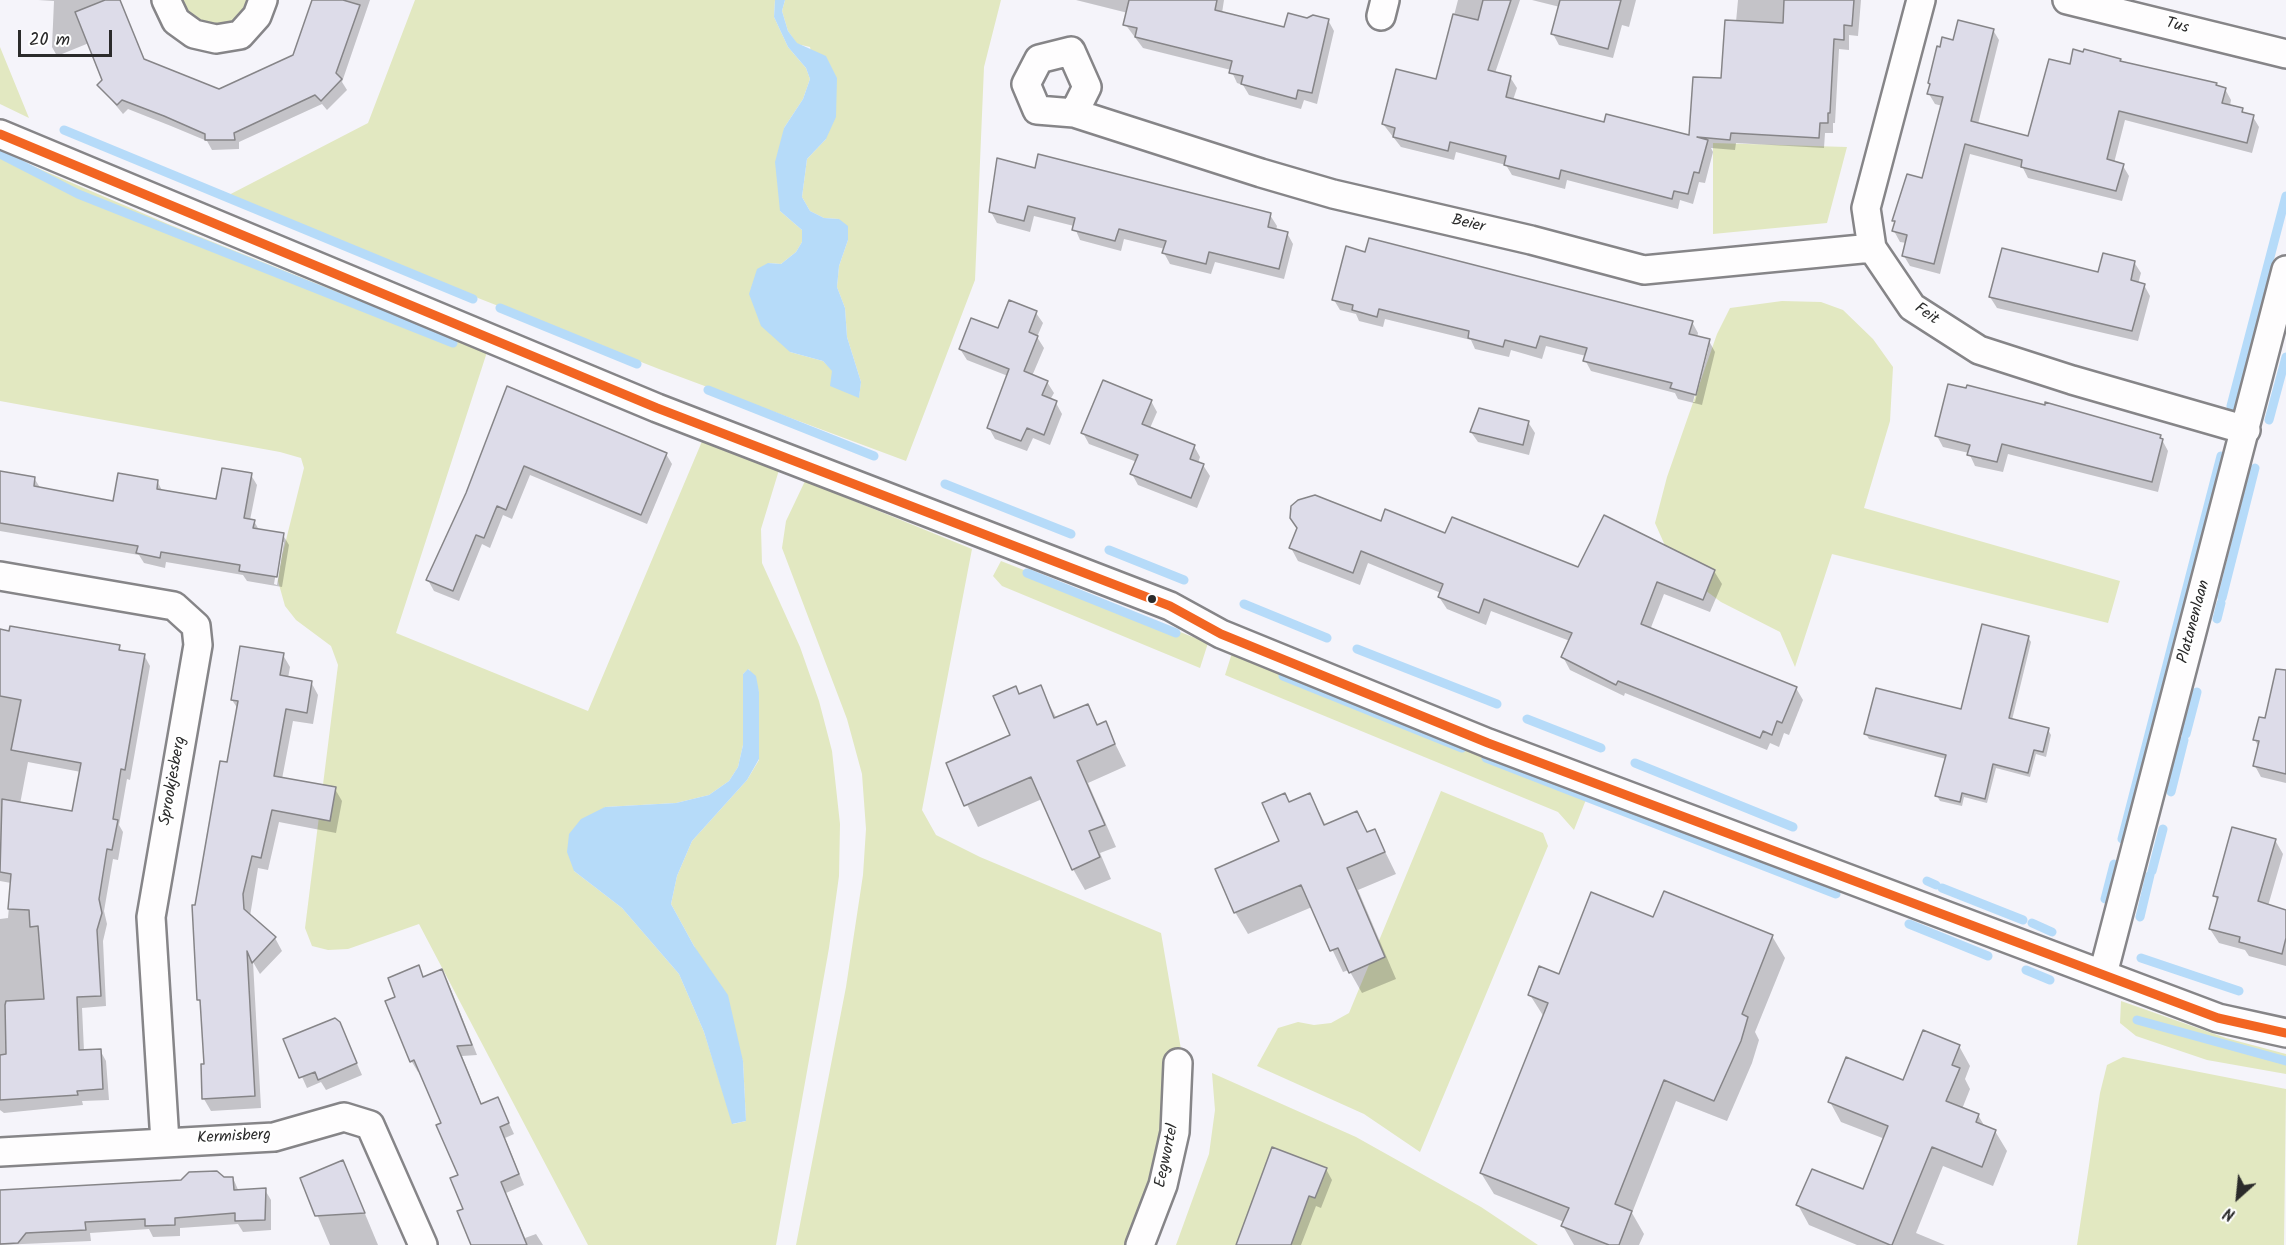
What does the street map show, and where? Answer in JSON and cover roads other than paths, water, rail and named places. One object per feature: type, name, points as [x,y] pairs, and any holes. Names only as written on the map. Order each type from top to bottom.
[{"type":"street","points":[[166,0],[176,21],[194,34],[216,39],[240,35],[257,16],[263,0]]},
{"type":"street","name":"Feit","points":[[1921,0],[1866,208],[1872,248],[1912,306],[1979,350],[2072,380],[2246,430]]},
{"type":"street","name":"Tus","points":[[2067,0],[2286,54]]},
{"type":"street","name":"Beier","points":[[1074,113],[1310,187],[1644,270],[1872,248]]},
{"type":"street","points":[[0,134],[657,408],[1170,606],[1221,634],[1488,743],[2031,950],[2103,974],[2217,1018],[2286,1033]]},
{"type":"street","name":"Platanenlaan","points":[[2103,974],[2286,270]]},
{"type":"street","name":"Sprookjesberg","points":[[0,576],[174,606],[196,626],[198,645],[151,917],[165,1142]]},
{"type":"street","name":"Eegwortel","points":[[1140,1245],[1163,1185],[1176,1132],[1178,1063]]},
{"type":"street","name":"Kermisberg","points":[[0,1152],[274,1137],[344,1117],[370,1125],[423,1245]]},
{"type":"water","points":[[775,0],[785,0],[782,11],[788,31],[797,43],[826,56],[837,78],[836,117],[826,139],[807,159],[802,197],[810,211],[824,218],[839,219],[848,226],[848,240],[839,266],[837,287],[845,308],[847,337],[861,382],[859,398],[830,386],[832,371],[823,361],[790,352],[761,326],[749,294],[757,269],[768,263],[781,264],[796,252],[802,242],[802,230],[780,211],[775,162],[784,128],[803,99],[810,79],[806,68],[788,47],[774,17]]},
{"type":"water","points":[[748,669],[756,676],[759,692],[759,759],[747,780],[692,841],[677,876],[671,904],[694,946],[728,995],[743,1061],[746,1121],[732,1124],[704,1032],[679,974],[622,908],[574,871],[567,852],[569,834],[581,819],[605,807],[676,803],[709,795],[729,781],[738,767],[743,745],[743,674]]},
{"type":"waterway","points":[[64,130],[473,299]]},
{"type":"waterway","points":[[0,154],[78,194],[453,343]]},
{"type":"waterway","points":[[2231,406],[2286,196]]},
{"type":"waterway","points":[[500,308],[637,364]]},
{"type":"waterway","points":[[2269,420],[2286,357]]},
{"type":"waterway","points":[[708,390],[874,456]]},
{"type":"waterway","points":[[2122,839],[2221,456]]},
{"type":"waterway","points":[[2222,598],[2255,468]]},
{"type":"waterway","points":[[945,484],[1071,534]]},
{"type":"waterway","points":[[1109,550],[1184,580]]},
{"type":"waterway","points":[[1027,573],[1176,633]]},
{"type":"waterway","points":[[2217,619],[2221,603]]},
{"type":"waterway","points":[[1244,604],[1327,638]]},
{"type":"waterway","points":[[1357,649],[1497,704]]},
{"type":"waterway","points":[[1283,676],[1462,748]]},
{"type":"waterway","points":[[2186,734],[2197,692]]},
{"type":"waterway","points":[[1527,719],[1601,748]]},
{"type":"waterway","points":[[2171,792],[2184,740]]},
{"type":"waterway","points":[[1486,758],[1836,894]]},
{"type":"waterway","points":[[1635,763],[1793,827]]},
{"type":"waterway","points":[[2152,871],[2163,829]]},
{"type":"waterway","points":[[2105,899],[2114,864]]},
{"type":"waterway","points":[[2140,917],[2150,875]]},
{"type":"waterway","points":[[1927,881],[1936,885]]},
{"type":"waterway","points":[[1942,888],[2023,920]]},
{"type":"waterway","points":[[2032,923],[2052,932]]},
{"type":"waterway","points":[[1909,924],[1988,956]]},
{"type":"waterway","points":[[2141,958],[2239,991]]},
{"type":"waterway","points":[[2026,970],[2050,980]]},
{"type":"waterway","points":[[2137,1020],[2286,1061]]}]
